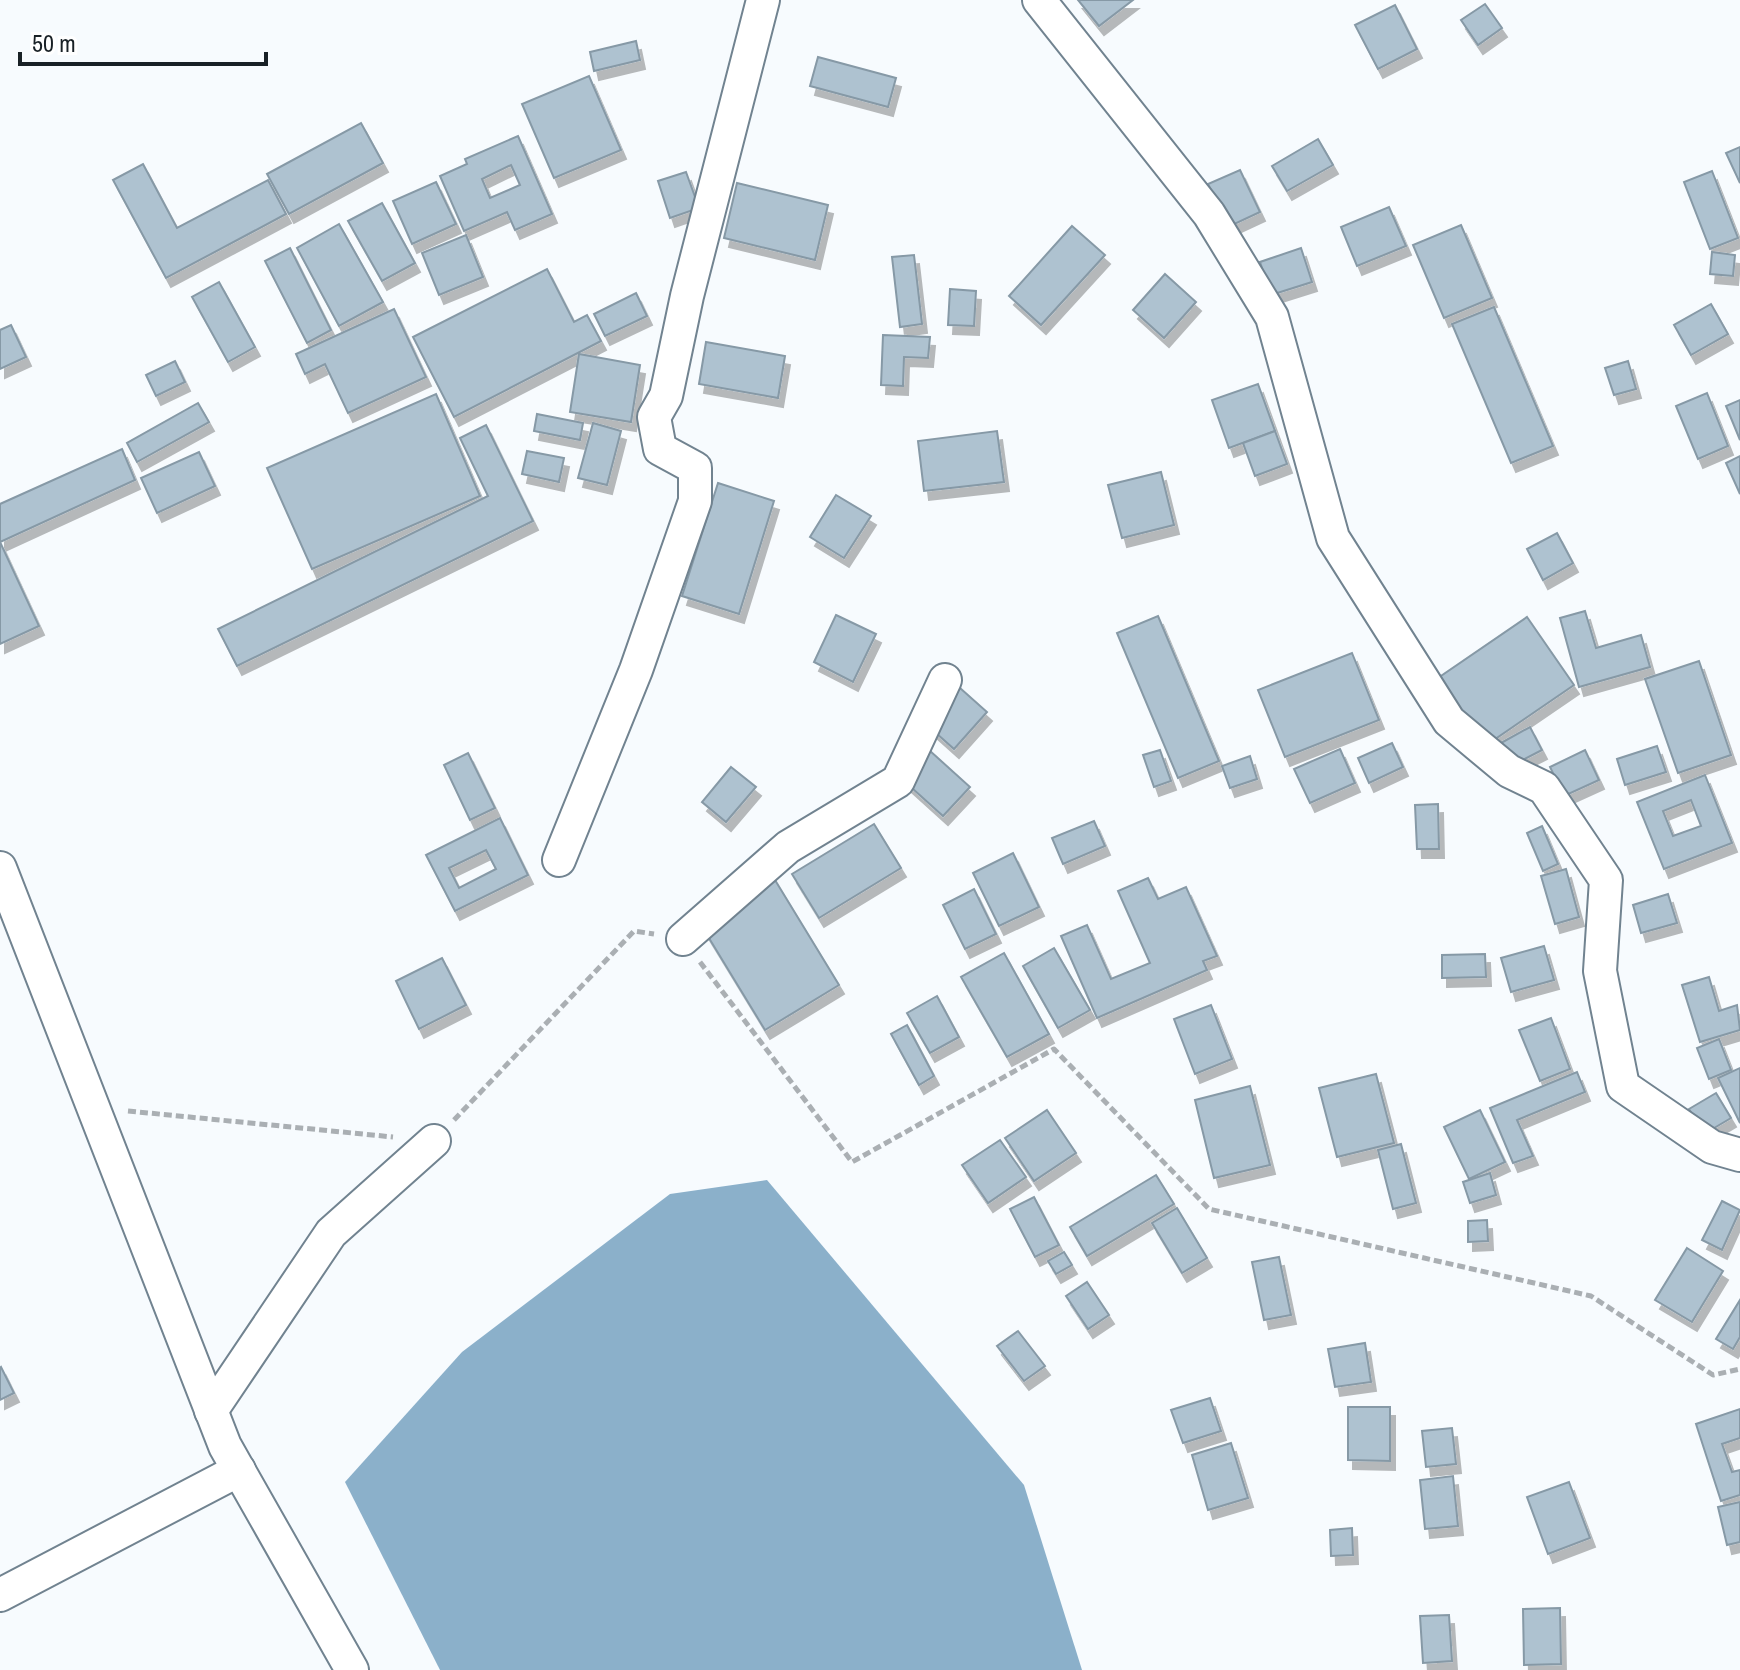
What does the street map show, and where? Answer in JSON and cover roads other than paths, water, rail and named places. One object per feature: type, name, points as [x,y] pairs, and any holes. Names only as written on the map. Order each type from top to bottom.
[{"type":"street","points":[[559,860],[636,670],[695,501],[695,468],[660,449],[654,417],[666,396],[687,296],[763,0]]},
{"type":"street","points":[[1039,0],[1209,214],[1272,317],[1333,538],[1449,721],[1509,771],[1544,788],[1606,880],[1600,971],[1623,1086],[1712,1147],[1740,1155]]},
{"type":"street","points":[[683,939],[788,847],[898,781],[945,680]]},
{"type":"street","points":[[0,868],[211,1411],[239,1470],[352,1670]]},
{"type":"street","points":[[211,1411],[331,1233],[434,1141]]},
{"type":"street","points":[[0,1595],[239,1470]]},
{"type":"water","points":[[767,1180],[1024,1485],[1082,1670],[440,1670],[345,1482],[462,1352],[670,1194]]}]
